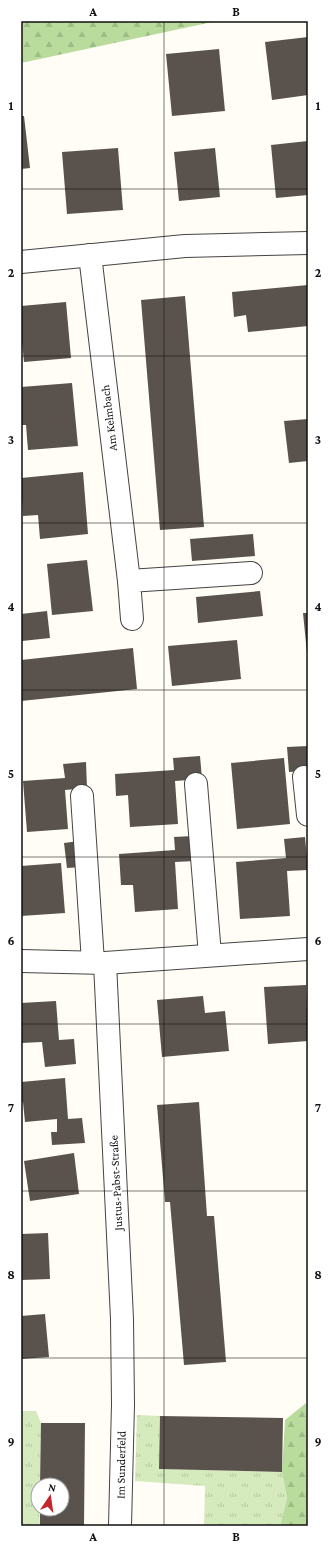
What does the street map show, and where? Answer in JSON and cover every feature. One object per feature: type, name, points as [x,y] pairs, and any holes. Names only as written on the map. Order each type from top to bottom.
[{"type":"street","points":[[21,262],[185,246],[308,243]]},
{"type":"street","name":"Am Kelmbach","points":[[90,255],[129,581],[132,619]]},
{"type":"street","points":[[129,581],[251,573]]},
{"type":"street","points":[[304,777],[308,815]]},
{"type":"street","points":[[196,784],[210,955]]},
{"type":"street","name":"Justus-Pabst-Straße","points":[[82,796],[99,962],[122,1311],[123,1404]]},
{"type":"street","points":[[21,961],[99,962],[308,949]]},
{"type":"street","name":"Im Sunderfeld","points":[[120,1526],[123,1404]]},
{"type":"green space","points":[[21,21],[217,21],[21,63]]},
{"type":"green space","points":[[306,1403],[308,1442],[308,1526],[280,1526],[287,1498],[282,1472],[285,1420]]},
{"type":"green space","points":[[21,1411],[36,1411],[41,1423],[40,1477],[30,1477],[30,1517],[40,1517],[40,1526],[21,1526]]},
{"type":"green space","points":[[137,1415],[160,1416],[159,1469],[282,1472],[287,1498],[280,1526],[204,1526],[205,1486],[135,1481]]},
{"type":"building","points":[[308,37],[308,95],[272,100],[265,42]]},
{"type":"building","points":[[219,49],[225,111],[172,116],[166,54]]},
{"type":"building","points":[[21,116],[24,116],[30,168],[21,169]]},
{"type":"building","points":[[308,141],[308,195],[276,198],[271,145]]},
{"type":"building","points":[[118,148],[123,210],[67,214],[62,152]]},
{"type":"building","points":[[215,148],[220,197],[179,201],[174,152]]},
{"type":"building","points":[[308,285],[308,326],[248,332],[246,315],[234,317],[232,292]]},
{"type":"building","points":[[185,296],[204,527],[160,530],[141,300]]},
{"type":"building","points":[[66,302],[71,358],[24,362],[21,332],[21,306]]},
{"type":"building","points":[[72,383],[78,446],[28,450],[26,425],[21,425],[21,387]]},
{"type":"building","points":[[308,419],[308,461],[289,463],[284,421]]},
{"type":"building","points":[[83,472],[88,534],[40,539],[38,515],[23,516],[21,478]]},
{"type":"building","points":[[253,534],[255,556],[192,561],[190,539]]},
{"type":"building","points":[[87,560],[93,611],[52,615],[47,564]]},
{"type":"building","points":[[260,591],[263,616],[198,623],[196,597]]},
{"type":"building","points":[[47,611],[50,638],[22,641],[21,614]]},
{"type":"building","points":[[303,613],[308,613],[308,653],[307,653]]},
{"type":"building","points":[[237,640],[241,679],[172,686],[168,646]]},
{"type":"building","points":[[133,648],[137,689],[21,701],[21,660]]},
{"type":"building","points":[[308,746],[308,771],[289,772],[287,747]]},
{"type":"building","points":[[200,756],[202,779],[175,781],[178,824],[130,827],[128,795],[116,796],[115,774],[174,770],[173,758]]},
{"type":"building","points":[[284,758],[290,824],[237,829],[231,763]]},
{"type":"building","points":[[86,762],[87,788],[65,790],[68,829],[27,832],[23,781],[65,778],[63,764]]},
{"type":"building","points":[[193,836],[195,861],[175,862],[178,909],[135,912],[133,885],[121,885],[119,854],[175,850],[174,837]]},
{"type":"building","points":[[305,837],[308,870],[287,871],[290,916],[240,919],[236,862],[286,858],[284,839]]},
{"type":"building","points":[[79,841],[82,867],[67,868],[64,843]]},
{"type":"building","points":[[61,863],[65,913],[21,916],[21,866]]},
{"type":"building","points":[[306,985],[308,1041],[268,1044],[264,987]]},
{"type":"building","points":[[203,996],[205,1013],[225,1011],[229,1051],[162,1057],[157,1000]]},
{"type":"building","points":[[56,1001],[59,1040],[74,1039],[76,1064],[45,1067],[42,1042],[21,1043],[21,1003]]},
{"type":"building","points":[[65,1078],[68,1119],[82,1118],[85,1143],[52,1145],[51,1132],[57,1132],[57,1119],[25,1122],[23,1102],[21,1103],[21,1082]]},
{"type":"building","points":[[199,1102],[207,1216],[214,1216],[226,1362],[184,1365],[170,1202],[165,1202],[157,1105]]},
{"type":"building","points":[[74,1153],[79,1194],[30,1201],[24,1161]]},
{"type":"building","points":[[48,1233],[50,1279],[21,1280],[21,1234]]},
{"type":"building","points":[[45,1314],[49,1357],[21,1359],[21,1316]]},
{"type":"building","points":[[160,1416],[283,1418],[282,1472],[159,1469]]},
{"type":"building","points":[[41,1423],[85,1423],[84,1526],[40,1526],[40,1517],[70,1517],[70,1477],[40,1477]]}]
